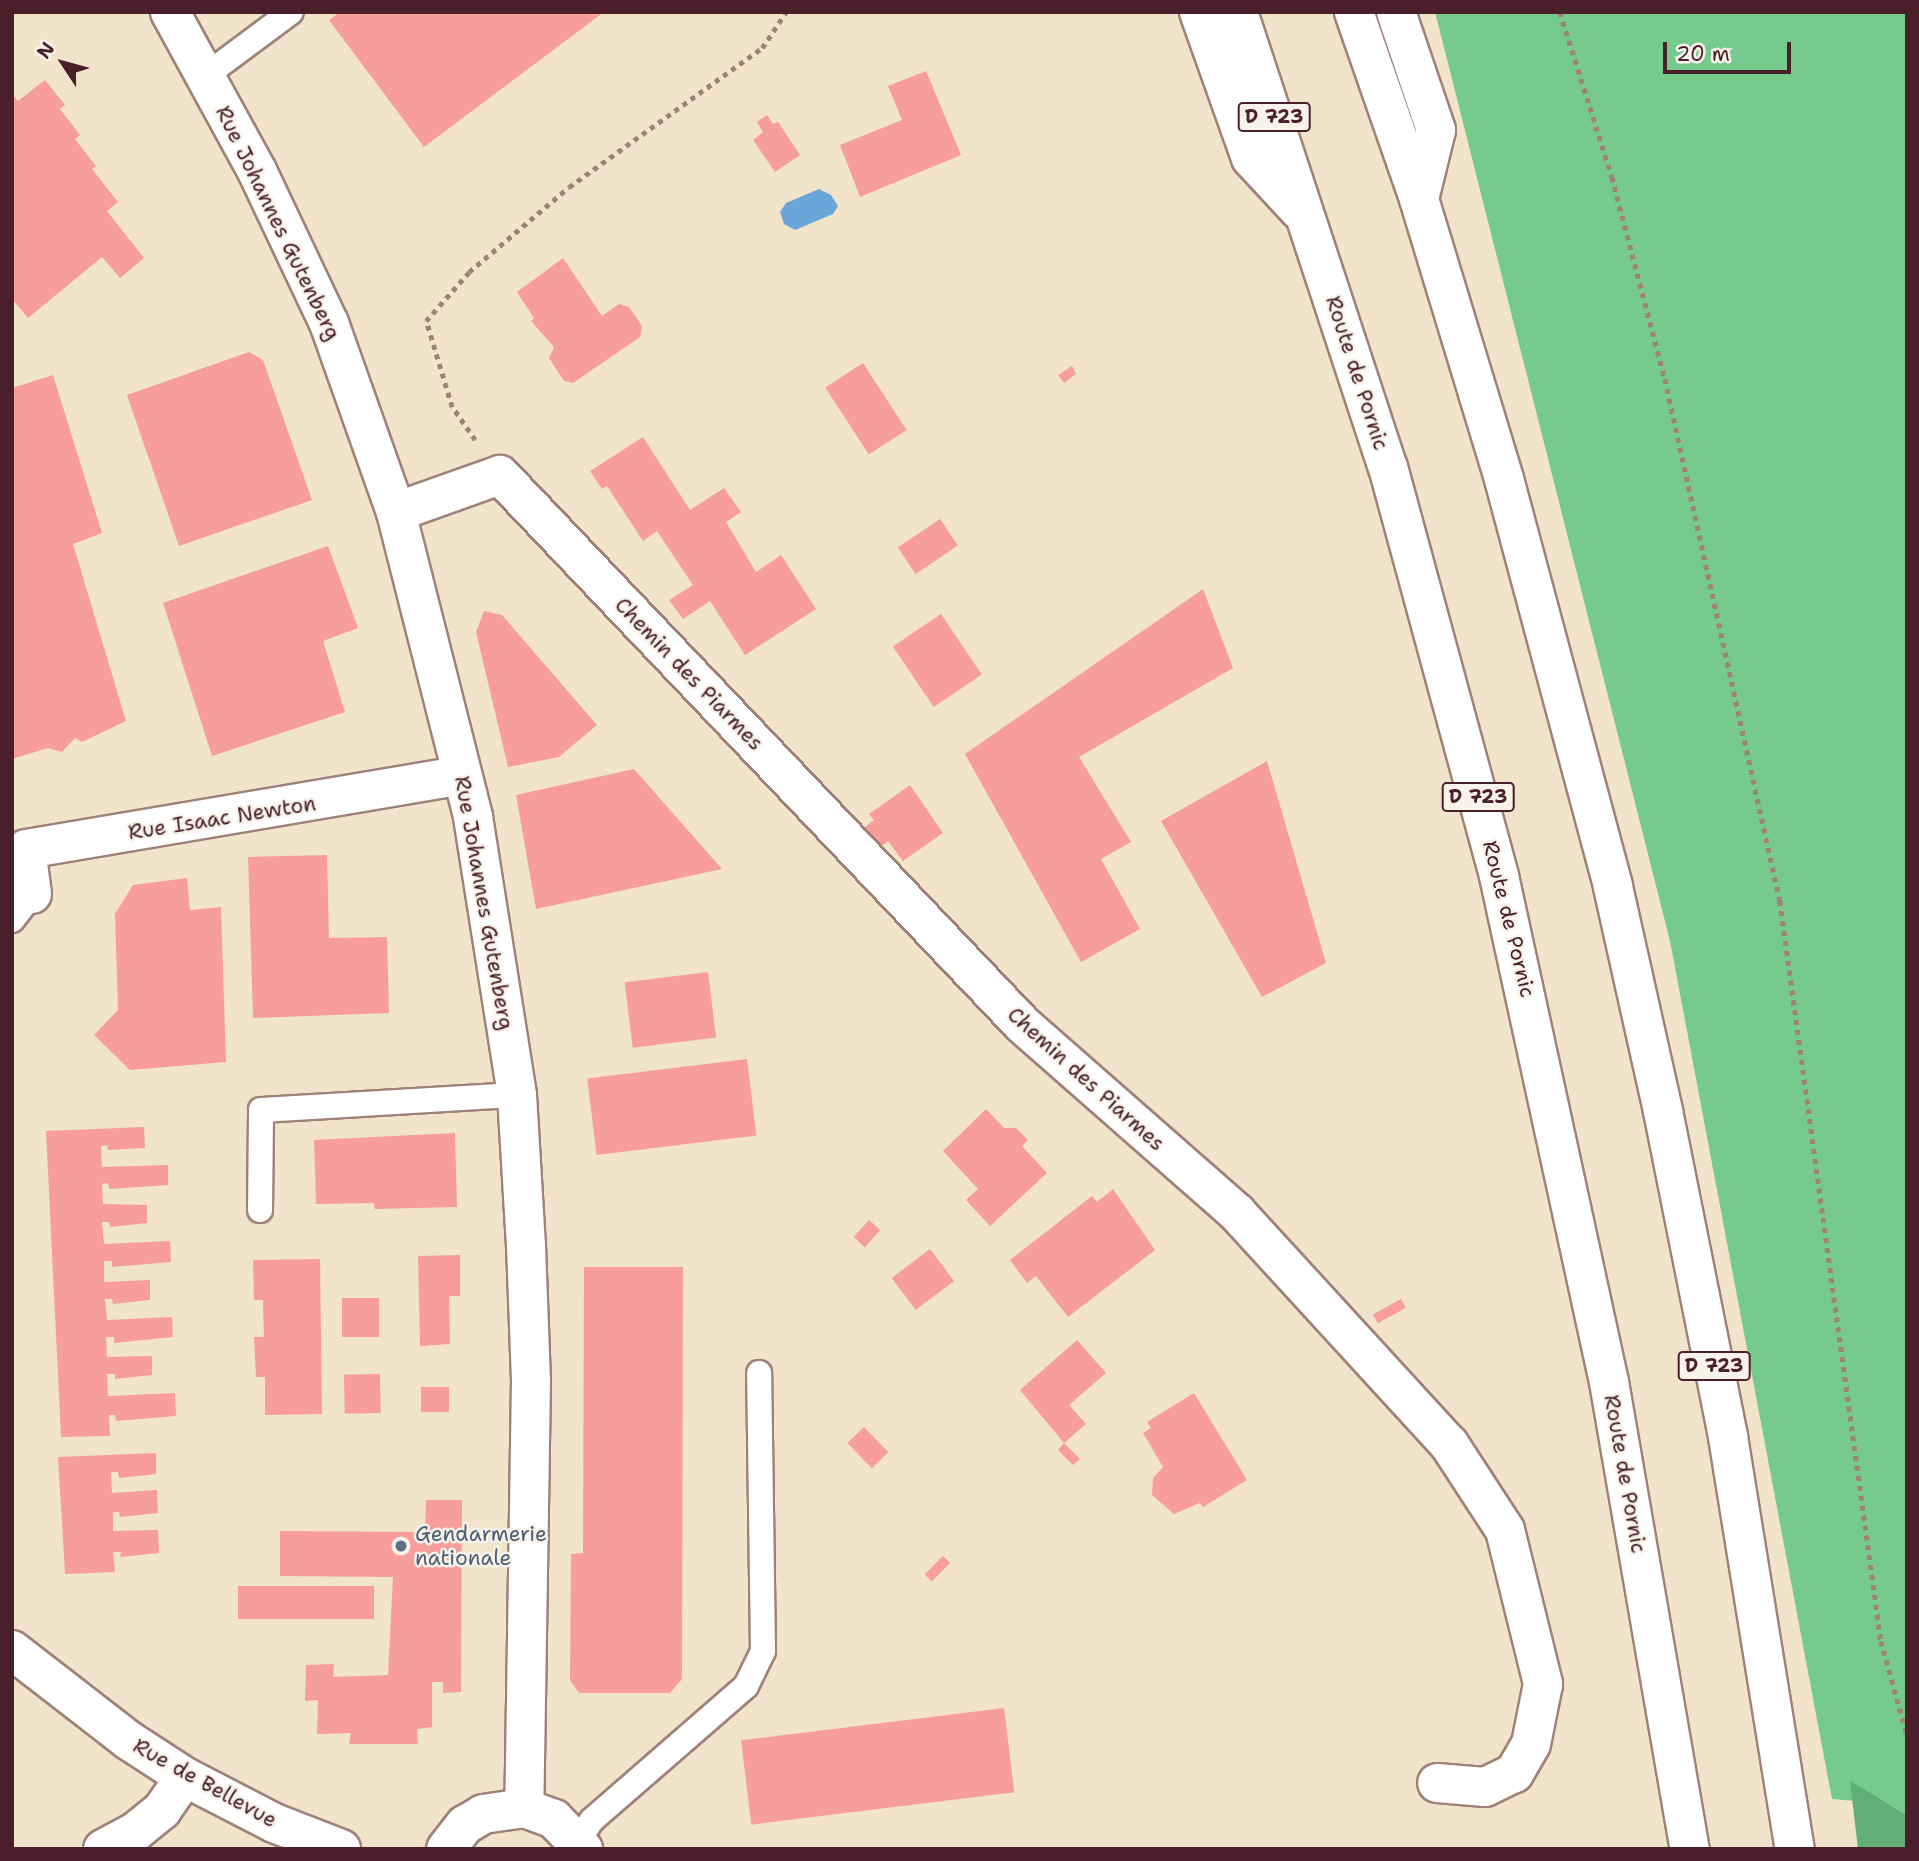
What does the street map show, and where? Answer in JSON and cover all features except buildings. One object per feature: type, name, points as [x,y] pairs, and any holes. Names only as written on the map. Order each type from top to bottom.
[{"type":"main road","name":"Rue Johannes Gutenberg","points":[[170,12],[258,173],[329,323],[396,512],[473,817],[517,1095],[531,1381],[524,1808]]},
{"type":"main road","points":[[1199,12],[1251,158],[1309,221]]},
{"type":"main road","name":"Route de Pornic","points":[[1238,12],[1309,221],[1433,625],[1538,1040],[1609,1382],[1690,1849]]},
{"type":"main road","name":"D 723","points":[[1354,12],[1419,200],[1555,662],[1640,1005],[1728,1437],[1795,1849]]},
{"type":"main road","points":[[1396,12],[1436,130],[1419,200]]},
{"type":"main road","points":[[396,512],[500,475]]},
{"type":"main road","name":"Chemin des Piarmes","points":[[500,475],[1022,1024],[1237,1213],[1449,1444],[1505,1530],[1543,1684],[1531,1744],[1514,1773],[1485,1787],[1437,1783]]},
{"type":"main road","name":"Rue Isaac Newton","points":[[22,907],[26,849],[462,775]]},
{"type":"main road","name":"Rue de Bellevue","points":[[12,1650],[128,1741],[186,1777],[274,1823],[341,1849]]},
{"type":"main road","points":[[103,1849],[135,1832],[162,1810],[186,1777]]},
{"type":"main road","points":[[446,1849],[465,1825],[483,1814],[524,1808],[554,1819],[580,1845]]},
{"type":"lane","points":[[205,76],[291,12]]},
{"type":"lane","points":[[260,1210],[261,1110],[517,1095]]},
{"type":"lane","points":[[580,1845],[592,1820],[746,1686],[763,1651],[759,1373]]},
{"type":"path","points":[[500,475],[452,407],[426,321],[469,272],[569,187],[762,48],[786,12]]},
{"type":"path","points":[[1560,12],[1612,177],[1665,379],[1780,901],[1881,1641],[1907,1735]]},
{"type":"green space","points":[[1435,12],[1907,12],[1907,1815],[1889,1804],[1832,1799],[1670,941]]},
{"type":"green space","points":[[1850,1781],[1907,1815],[1907,1849],[1858,1849]]},
{"type":"water","points":[[819,189],[831,195],[838,206],[833,214],[795,230],[784,224],[780,212],[786,203]]},
{"type":"place","name":"Gendarmerie nationale","points":[[401,1546]]}]
